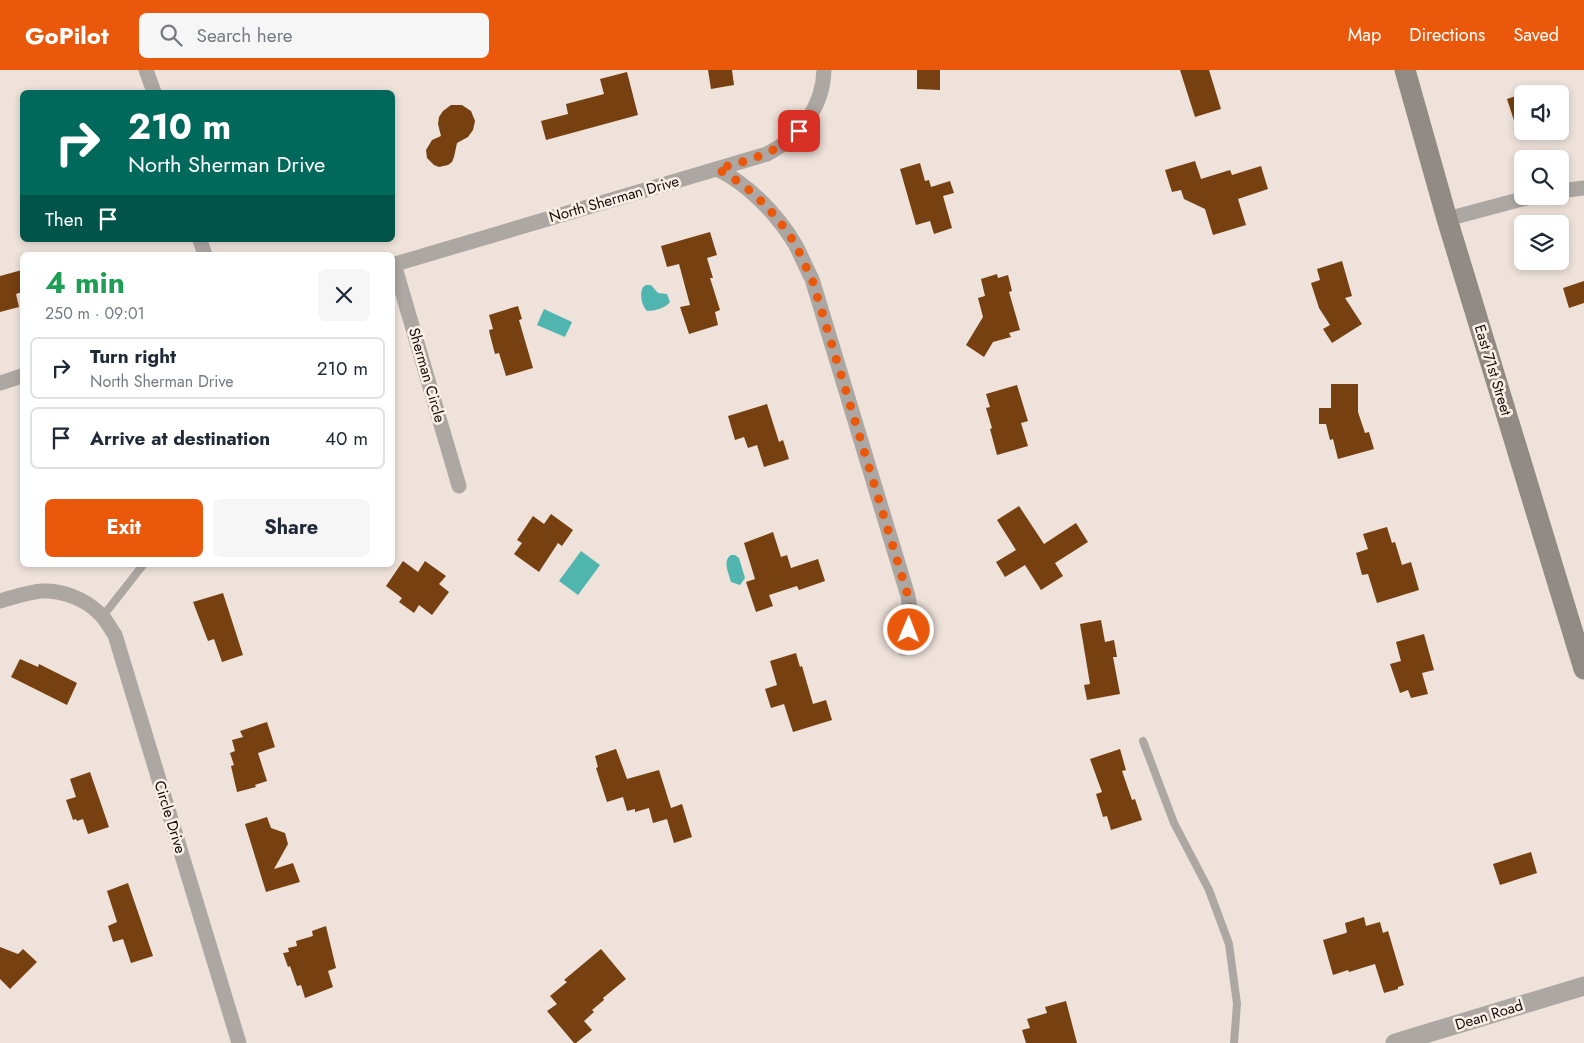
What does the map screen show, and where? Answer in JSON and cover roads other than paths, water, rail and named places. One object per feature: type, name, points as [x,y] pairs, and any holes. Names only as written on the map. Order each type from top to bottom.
[{"type":"main road","name":"East 71st Street","points":[[1405,70],[1447,220],[1584,669]]},
{"type":"street","points":[[146,70],[153,90]]},
{"type":"street","name":"North Sherman Drive","points":[[395,263],[760,157],[782,146],[799,131],[813,112],[819,97],[824,70]]},
{"type":"street","points":[[717,169],[738,182],[772,213],[795,244],[812,279],[908,596],[910,607],[909,630],[904,648]]},
{"type":"street","points":[[1569,190],[1584,188]]},
{"type":"street","points":[[1447,220],[1514,202]]},
{"type":"street","name":"Sherman Circle","points":[[395,271],[459,486]]},
{"type":"street","points":[[0,382],[20,377]]},
{"type":"street","name":"Circle Drive","points":[[0,601],[45,591],[68,595],[84,602],[103,616],[117,641],[239,1043]]},
{"type":"street","name":"Dean Road","points":[[1395,1043],[1584,986]]},
{"type":"lane","points":[[103,616],[141,567]]},
{"type":"lane","points":[[1143,741],[1174,823],[1209,890],[1229,944],[1237,1004],[1234,1043]]},
{"type":"water","points":[[651,285],[658,293],[667,294],[670,302],[660,309],[647,311],[642,303],[641,296],[643,287]]},
{"type":"water","points":[[544,309],[572,322],[565,337],[537,325]]},
{"type":"water","points":[[581,551],[600,565],[578,595],[559,581]]},
{"type":"water","points":[[731,555],[739,558],[745,578],[740,585],[731,582],[727,560]]}]
